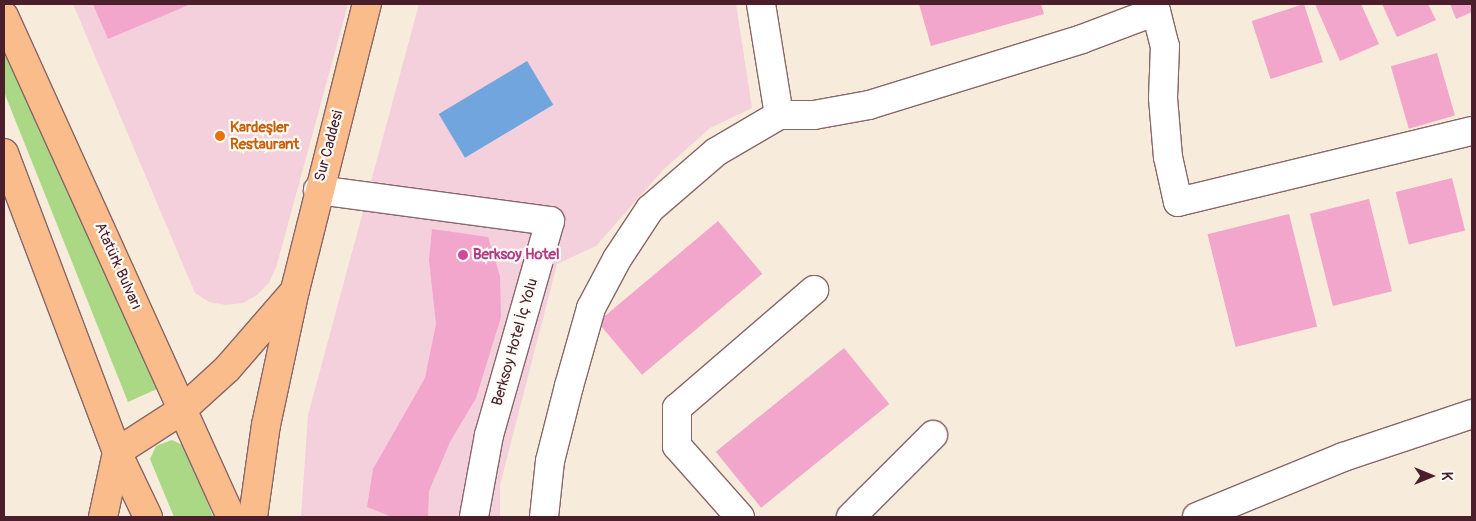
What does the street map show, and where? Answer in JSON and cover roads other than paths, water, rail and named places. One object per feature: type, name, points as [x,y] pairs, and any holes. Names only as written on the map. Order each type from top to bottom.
[{"type":"main road","name":"Sur Caddesi","points":[[253,517],[266,425],[295,290],[318,190],[367,4]]},
{"type":"main road","name":"Atatürk Bulvarı","points":[[4,16],[231,517]]},
{"type":"main road","points":[[4,153],[117,452],[148,517]]},
{"type":"main road","name":"Sur Caddesi","points":[[117,452],[182,410],[227,369],[295,290]]},
{"type":"main road","points":[[103,517],[117,452]]},
{"type":"street","points":[[761,4],[779,115]]},
{"type":"street","points":[[544,517],[550,461],[591,308],[617,259],[650,209],[716,152],[779,115],[814,115],[869,105],[1082,39],[1166,7],[1163,98],[1168,156],[1178,202],[1472,131]]},
{"type":"street","name":"Berksoy Hotel İç Yolu","points":[[318,190],[550,221],[489,434],[474,517]]},
{"type":"street","points":[[740,517],[677,446],[677,408],[814,290]]},
{"type":"street","points":[[1197,517],[1343,457],[1472,414]]},
{"type":"street","points":[[851,517],[933,434]]},
{"type":"water","points":[[527,61],[553,105],[465,158],[439,114]]},
{"type":"place","name":"Kardeşler Restaurant","points":[[220,136]]},
{"type":"place","name":"Berksoy Hotel","points":[[463,255]]}]
